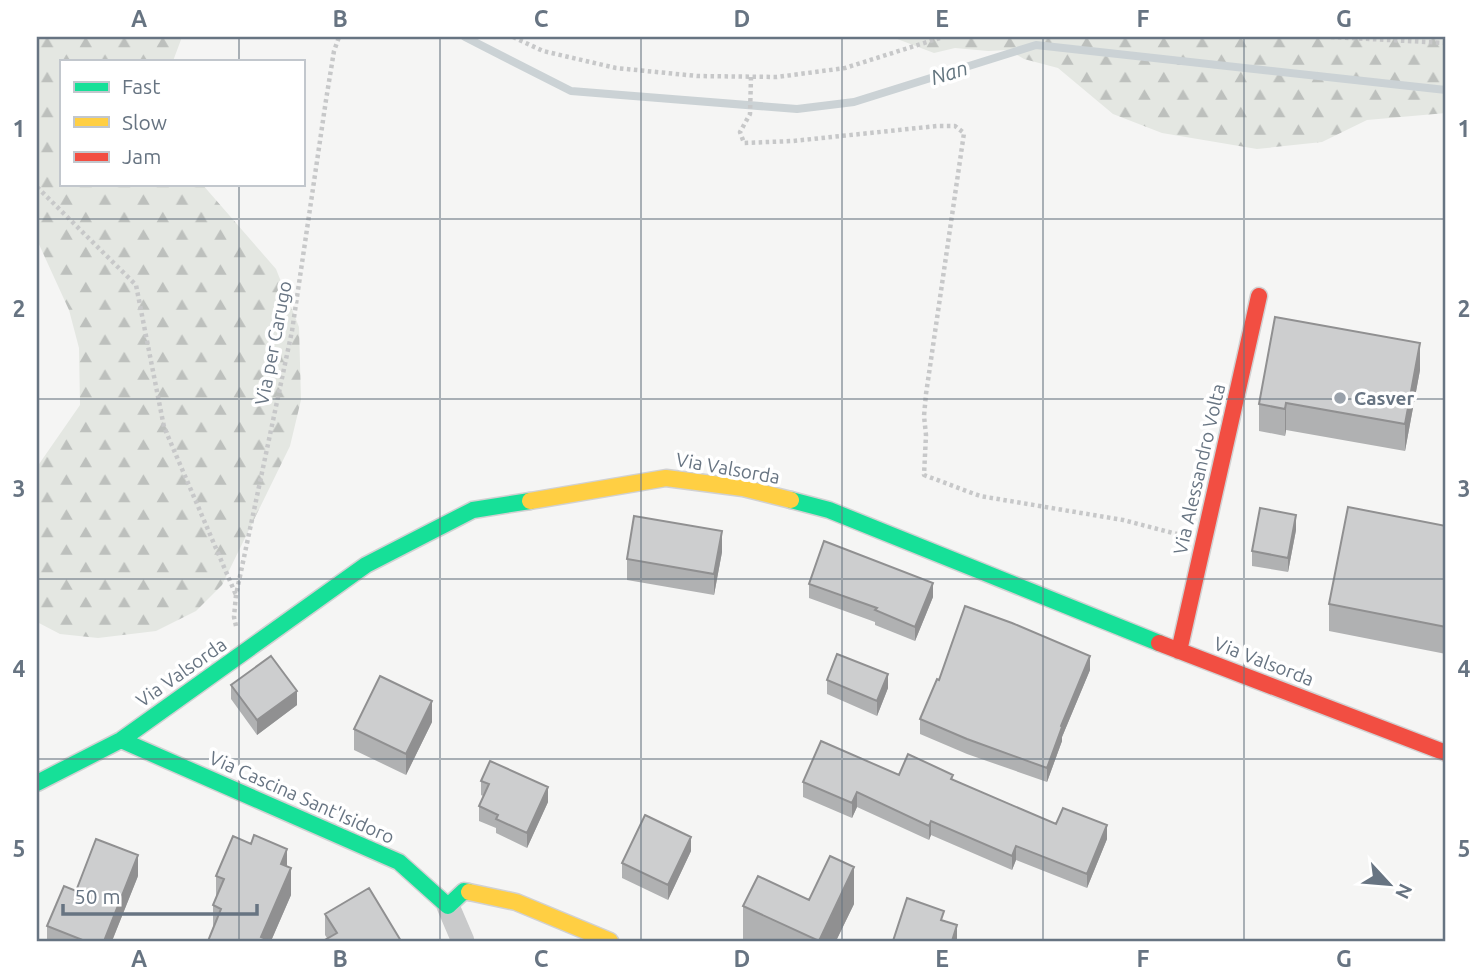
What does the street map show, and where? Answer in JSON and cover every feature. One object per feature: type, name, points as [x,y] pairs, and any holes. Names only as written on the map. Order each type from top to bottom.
[{"type":"street","name":"Via Alessandro Volta","points":[[1179,651],[1259,296]]},
{"type":"street","name":"Via Valsorda","points":[[37,783],[121,740],[366,565],[473,510],[666,478],[743,488],[829,510],[1179,651],[1446,753]]},
{"type":"street","name":"Via Cascina Sant'Isidoro","points":[[121,740],[399,862],[448,906]]},
{"type":"street","points":[[463,941],[448,906],[464,891],[516,902],[610,941]]},
{"type":"path","name":"Via per Carugo","points":[[242,654],[234,617],[236,595],[292,331],[326,100],[339,37]]},
{"type":"path","points":[[513,37],[543,51],[616,68],[697,76],[751,77],[777,77],[845,68],[943,37]]},
{"type":"path","points":[[1331,37],[1446,43]]},
{"type":"path","points":[[751,77],[750,114],[740,132],[744,143],[793,141],[937,126],[955,126],[964,133],[924,416],[924,475],[980,496],[1124,520],[1205,540]]},
{"type":"path","points":[[37,187],[136,285],[164,427],[236,595]]},
{"type":"green space","points":[[37,37],[182,37],[173,60],[60,60],[60,186],[204,186],[276,269],[299,327],[301,400],[290,446],[222,585],[196,611],[156,631],[98,638],[60,634],[37,622],[37,467],[80,405],[79,348],[69,310],[37,240]]},
{"type":"green space","points":[[892,37],[1446,37],[1446,113],[1367,120],[1322,142],[1257,149],[1162,133],[1113,114],[1058,68],[1024,59],[1009,50],[955,48],[934,53]]},
{"type":"building","name":"Casver","points":[[1275,317],[1420,343],[1405,424],[1286,403],[1285,409],[1259,404]]},
{"type":"building","points":[[1348,507],[1446,526],[1446,627],[1329,604]]},
{"type":"building","points":[[1260,508],[1296,515],[1288,558],[1252,551]]},
{"type":"building","points":[[634,516],[722,531],[714,574],[627,559]]},
{"type":"building","points":[[824,541],[933,583],[915,627],[875,610],[877,608],[809,584]]},
{"type":"building","points":[[965,606],[1090,656],[1047,768],[920,719],[937,679],[939,680]]},
{"type":"building","points":[[837,654],[888,674],[877,701],[827,680]]},
{"type":"building","points":[[271,656],[297,691],[257,720],[231,685]]},
{"type":"building","points":[[380,676],[432,701],[406,754],[354,729]]},
{"type":"building","points":[[821,741],[899,775],[908,754],[953,775],[951,779],[1056,824],[1063,808],[1107,825],[1087,874],[1016,846],[1012,856],[931,821],[929,826],[857,792],[852,803],[803,782]]},
{"type":"building","points":[[490,761],[548,787],[527,833],[496,819],[498,815],[479,806],[489,784],[481,781]]},
{"type":"building","points":[[645,815],[691,837],[668,885],[622,863]]},
{"type":"building","points":[[254,835],[287,849],[281,864],[291,868],[261,937],[266,939],[208,941],[221,909],[213,905],[224,879],[216,876],[233,836],[251,844]]},
{"type":"building","points":[[96,839],[138,855],[104,941],[85,941],[47,926],[64,886],[76,891]]},
{"type":"building","points":[[830,856],[854,867],[819,941],[743,906],[758,876],[809,900]]},
{"type":"building","points":[[369,888],[401,941],[323,941],[337,933],[325,914]]},
{"type":"building","points":[[907,898],[944,911],[941,920],[957,925],[952,941],[893,941]]},
{"type":"waterway","name":"Nan","points":[[465,37],[571,91],[797,109],[854,102],[1036,45],[1446,90]]},
{"type":"traffic: fast","points":[[791,500],[829,510],[1159,643]]},
{"type":"traffic: fast","points":[[37,783],[121,740],[366,565],[473,510],[530,501]]},
{"type":"traffic: fast","points":[[121,740],[399,862],[448,906],[464,891],[469,892]]},
{"type":"traffic: slow","points":[[530,501],[666,478],[743,488],[791,500]]},
{"type":"traffic: slow","points":[[469,892],[516,902],[610,941]]},
{"type":"traffic: jam","points":[[1179,651],[1259,296]]},
{"type":"traffic: jam","points":[[1159,643],[1446,753]]},
{"type":"place","name":"Casver","points":[[1340,398]]}]
